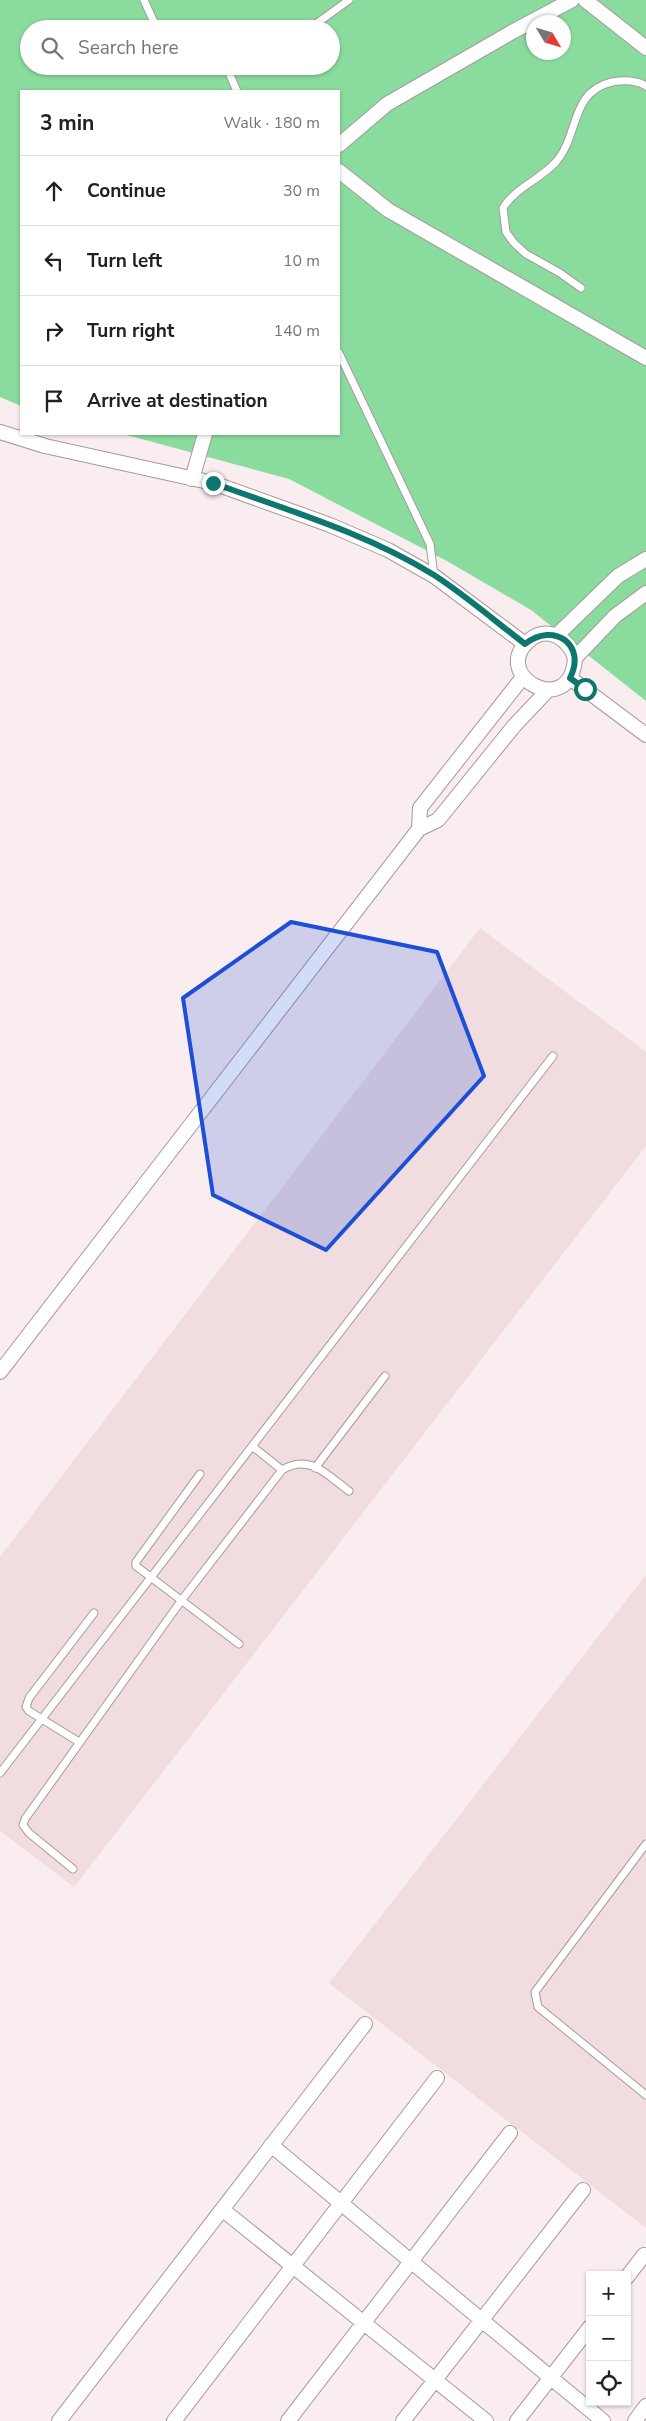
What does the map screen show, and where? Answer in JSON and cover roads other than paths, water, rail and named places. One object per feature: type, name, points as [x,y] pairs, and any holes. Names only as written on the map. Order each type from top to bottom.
[{"type":"street","points":[[340,144],[387,104],[512,32],[572,0]]},
{"type":"street","points":[[585,0],[646,48]]},
{"type":"street","points":[[340,172],[395,214],[646,358]]},
{"type":"street","points":[[0,432],[45,446],[213,483],[330,525],[388,550],[434,576],[525,644]]},
{"type":"street","points":[[192,479],[204,435]]},
{"type":"street","points":[[557,635],[618,576],[646,559]]},
{"type":"street","points":[[575,658],[615,616],[646,593]]},
{"type":"street","points":[[547,633],[557,635],[566,641],[572,648],[575,658],[574,670],[570,678],[560,687],[548,690],[538,689],[523,677],[519,668],[519,655],[525,644],[535,636],[547,633]]},
{"type":"street","points":[[418,830],[420,808],[523,677]]},
{"type":"street","points":[[570,678],[646,735]]},
{"type":"street","points":[[0,1372],[418,830],[438,820],[514,726],[548,690]]},
{"type":"street","points":[[59,2421],[365,2024]]},
{"type":"street","points":[[174,2421],[340,2202],[437,2078]]},
{"type":"street","points":[[288,2421],[510,2134]]},
{"type":"street","points":[[271,2145],[603,2421]]},
{"type":"street","points":[[403,2421],[481,2319],[584,2190]]},
{"type":"street","points":[[223,2210],[362,2324],[486,2421]]},
{"type":"street","points":[[631,2272],[644,2255]]},
{"type":"street","points":[[517,2421],[586,2332]]},
{"type":"street","points":[[635,2421],[646,2406]]},
{"type":"lane","points":[[144,0],[153,20]]},
{"type":"lane","points":[[321,20],[348,0]]},
{"type":"lane","points":[[230,75],[237,90]]},
{"type":"lane","points":[[581,288],[560,273],[526,254],[514,243],[506,232],[503,208],[510,196],[528,185],[555,163],[574,126],[582,101],[592,92],[604,84],[620,81],[640,82],[646,86]]},
{"type":"lane","points":[[340,355],[430,544],[434,576]]},
{"type":"lane","points":[[0,1773],[553,1056]]},
{"type":"lane","points":[[315,1468],[385,1376]]},
{"type":"lane","points":[[252,1446],[282,1470]]},
{"type":"lane","points":[[73,1868],[29,1833],[23,1825],[29,1811],[182,1601],[282,1470],[293,1463],[303,1462],[349,1491]]},
{"type":"lane","points":[[200,1474],[136,1562],[136,1566],[238,1644]]},
{"type":"lane","points":[[79,1742],[29,1711],[26,1707],[29,1698],[94,1613]]},
{"type":"lane","points":[[646,1844],[535,1992],[538,2007],[646,2095]]}]
